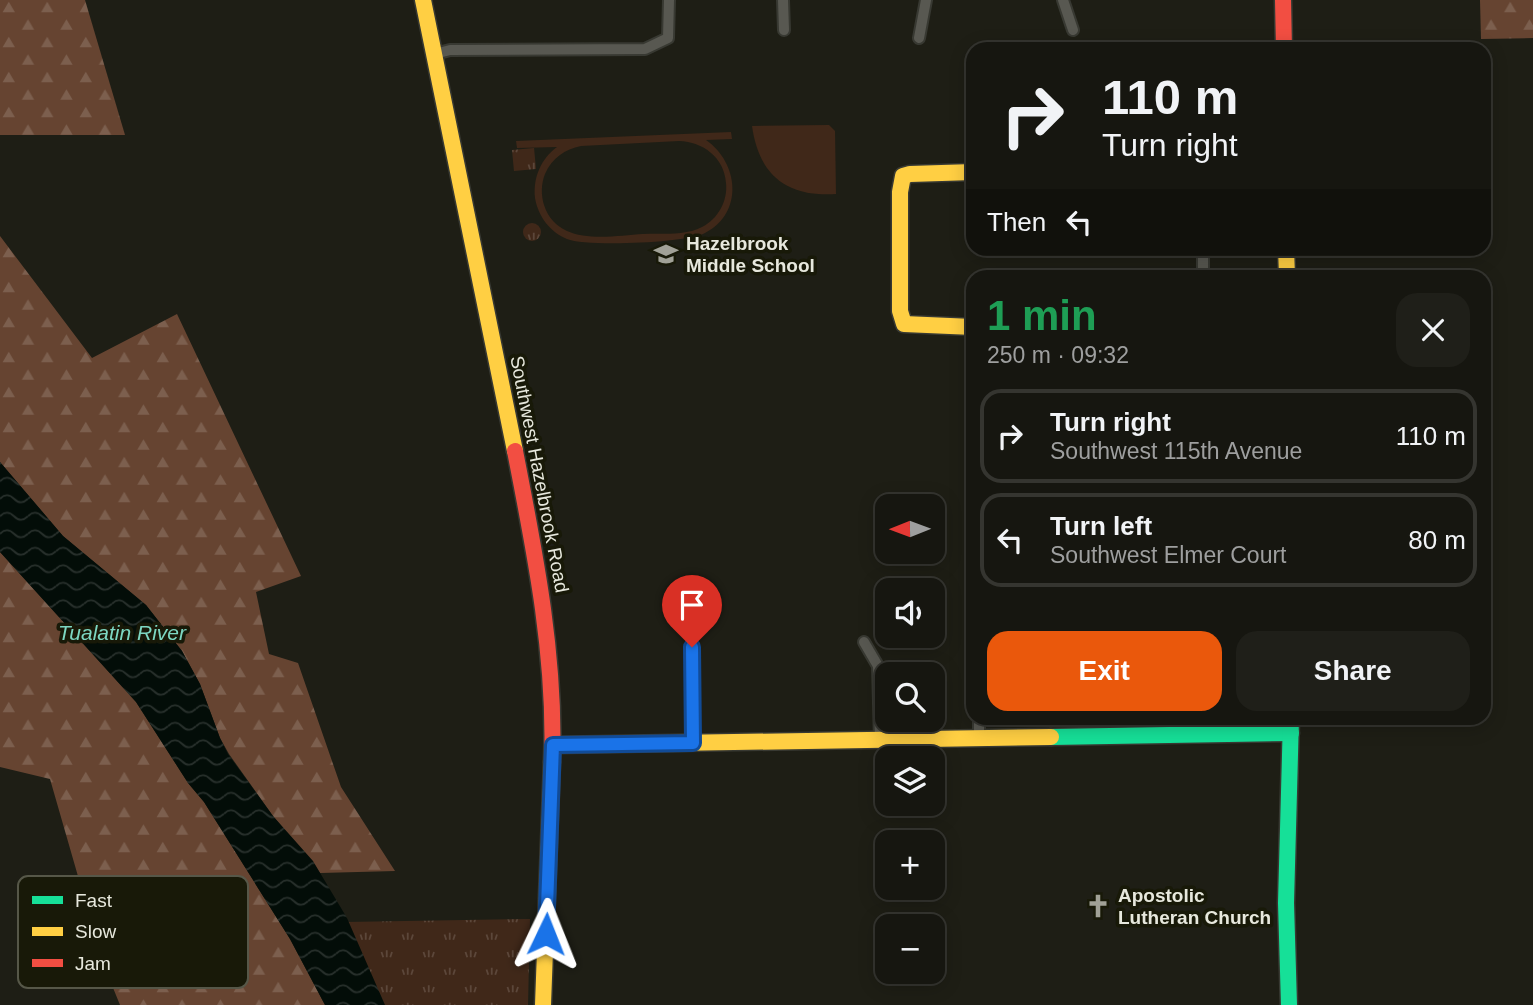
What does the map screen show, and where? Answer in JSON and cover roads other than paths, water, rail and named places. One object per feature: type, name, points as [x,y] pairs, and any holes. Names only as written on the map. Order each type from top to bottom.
[{"type":"street","name":"Southwest Hazelbrook Road","points":[[423,0],[537,555],[552,699],[553,745],[543,1005]]},
{"type":"street","points":[[435,54],[450,50],[645,49],[668,38],[669,0]]},
{"type":"street","points":[[783,0],[784,30]]},
{"type":"street","points":[[919,37],[926,0]]},
{"type":"street","points":[[1063,0],[1073,30]]},
{"type":"street","points":[[1283,0],[1284,42]]},
{"type":"street","points":[[966,172],[904,176],[900,192],[900,311],[904,324],[966,327]]},
{"type":"street","points":[[864,642],[878,666],[880,740]]},
{"type":"street","points":[[692,647],[693,743]]},
{"type":"street","points":[[979,725],[979,737]]},
{"type":"street","points":[[553,745],[880,740],[1291,725],[1286,902],[1289,1005]]},
{"type":"water","name":"Tualatin River","points":[[0,462],[63,536],[146,605],[182,651],[200,684],[228,754],[273,816],[313,861],[347,918],[385,1005],[325,1005],[290,939],[204,802],[188,783],[136,702],[0,552]]},
{"type":"place","name":"Hazelbrook Middle School","points":[[666,254]]},
{"type":"place","name":"Apostolic Lutheran Church","points":[[1098,906]]}]
